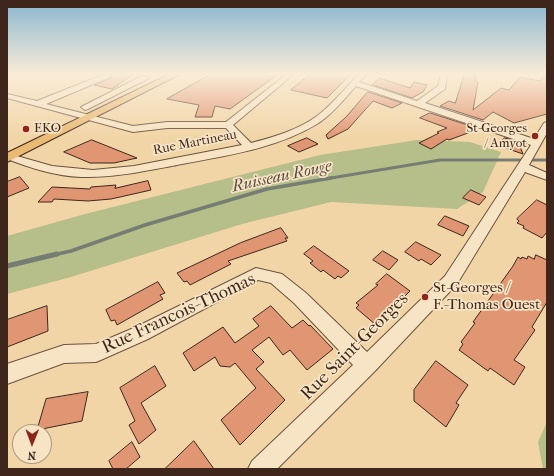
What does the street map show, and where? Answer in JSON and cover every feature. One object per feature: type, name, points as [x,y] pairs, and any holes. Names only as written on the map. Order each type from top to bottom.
[{"type":"main road","points":[[9,158],[88,112],[131,95]]},
{"type":"street","points":[[38,104],[59,95]]},
{"type":"street","points":[[88,112],[115,95]]},
{"type":"street","points":[[7,96],[38,104],[88,112],[133,129],[167,125],[228,125],[265,95]]},
{"type":"street","name":"Rue Martineau","points":[[9,158],[66,172],[93,174],[128,170],[195,158],[249,146],[289,134],[314,122],[327,112],[343,95]]},
{"type":"street","points":[[391,95],[536,143]]},
{"type":"street","points":[[418,104],[432,95]]},
{"type":"street","points":[[228,125],[249,146]]},
{"type":"street","name":"Rue Saint-Georges","points":[[260,469],[367,365],[451,280],[523,167],[547,125]]},
{"type":"street","points":[[523,167],[547,177]]},
{"type":"street","name":"Rue Francois-Thomas","points":[[7,374],[64,354],[96,353],[142,333],[256,274],[276,278],[300,298],[367,365]]},
{"type":"green space","points":[[417,140],[470,142],[501,152],[483,192],[457,209],[331,202],[242,224],[71,277],[7,294],[7,236],[85,214],[320,155]]},
{"type":"green space","points":[[547,422],[547,469],[543,469],[538,442]]},
{"type":"building","points":[[174,95],[249,95],[230,109],[215,106],[212,117],[195,117],[199,105],[167,99]]},
{"type":"building","points":[[314,95],[330,95],[327,98]]},
{"type":"building","points":[[365,95],[378,95],[402,103],[392,108],[373,101],[348,129],[328,139],[326,135],[346,117]]},
{"type":"building","points":[[404,95],[417,95],[412,98]]},
{"type":"building","points":[[458,95],[476,95],[473,110],[492,95],[547,95],[547,114],[514,123],[493,112],[483,120],[440,106],[449,101],[455,103]]},
{"type":"building","points":[[430,113],[474,127],[472,129],[476,130],[449,140],[447,139],[431,149],[419,143],[447,128],[420,118]]},
{"type":"building","points":[[307,138],[318,144],[299,152],[288,146]]},
{"type":"building","points":[[505,138],[518,142],[523,154],[497,145]]},
{"type":"building","points":[[92,140],[137,158],[114,163],[90,163],[64,152]]},
{"type":"building","points":[[20,177],[29,188],[7,197],[7,182]]},
{"type":"building","points":[[148,181],[151,190],[111,199],[88,201],[54,199],[52,202],[38,202],[52,187],[90,189],[91,187],[116,185],[115,188]]},
{"type":"building","points":[[471,190],[486,197],[479,205],[463,198]]},
{"type":"building","points":[[537,200],[547,205],[547,232],[542,238],[523,228],[524,226],[517,223],[519,221],[517,219]]},
{"type":"building","points":[[445,216],[469,226],[463,236],[438,225]]},
{"type":"building","points":[[281,228],[288,238],[285,238],[287,241],[228,261],[231,264],[190,285],[187,281],[184,282],[177,273],[240,243]]},
{"type":"building","points":[[416,242],[441,255],[431,265],[421,259],[419,261],[405,252]]},
{"type":"building","points":[[314,246],[349,271],[341,278],[338,276],[335,279],[323,270],[321,272],[310,263],[313,261],[304,254]]},
{"type":"building","points":[[383,251],[398,260],[389,270],[373,260]]},
{"type":"building","points":[[536,255],[547,260],[547,302],[532,327],[535,330],[514,360],[525,367],[514,385],[490,368],[488,371],[459,350],[463,344],[461,342],[475,323],[473,322],[518,257],[521,259],[522,257],[527,259],[528,256],[534,259]]},
{"type":"building","points":[[387,274],[410,291],[376,325],[356,308],[359,305],[356,303],[378,285],[376,284]]},
{"type":"building","points":[[158,282],[165,293],[160,295],[163,299],[117,325],[115,320],[111,321],[106,310]]},
{"type":"building","points":[[47,306],[48,331],[7,347],[7,320]]},
{"type":"building","points":[[271,306],[292,328],[303,320],[309,326],[310,325],[333,349],[307,370],[290,350],[283,355],[269,337],[252,350],[264,362],[256,369],[285,400],[240,445],[221,420],[256,388],[235,363],[230,367],[220,366],[215,357],[194,371],[183,353],[223,327],[235,343],[259,326],[253,319]]},
{"type":"building","points":[[436,361],[468,385],[456,403],[459,405],[446,427],[414,401],[414,390]]},
{"type":"building","points":[[155,366],[166,386],[141,403],[156,430],[139,444],[129,425],[135,421],[120,388]]},
{"type":"building","points":[[88,392],[82,421],[52,427],[52,424],[39,424],[46,399]]},
{"type":"building","points":[[194,441],[214,469],[165,469]]},
{"type":"building","points":[[132,442],[140,457],[126,469],[113,469],[109,461]]},
{"type":"waterway","name":"Ruisseau Rouge","points":[[330,178],[440,160],[547,160]]},
{"type":"waterway","name":"Ruisseau Rouge","points":[[53,255],[71,251],[145,225],[267,189],[330,178]]},
{"type":"waterway","name":"Ruisseau Rouge","points":[[325,179],[330,178]]},
{"type":"waterway","name":"Ruisseau Rouge","points":[[7,266],[57,254]]},
{"type":"place","name":"EKO","points":[[26,129]]},
{"type":"place","name":"St-Georges / Amyot","points":[[535,136]]},
{"type":"place","name":"St-Georges / F.-Thomas Ouest","points":[[425,297]]}]
